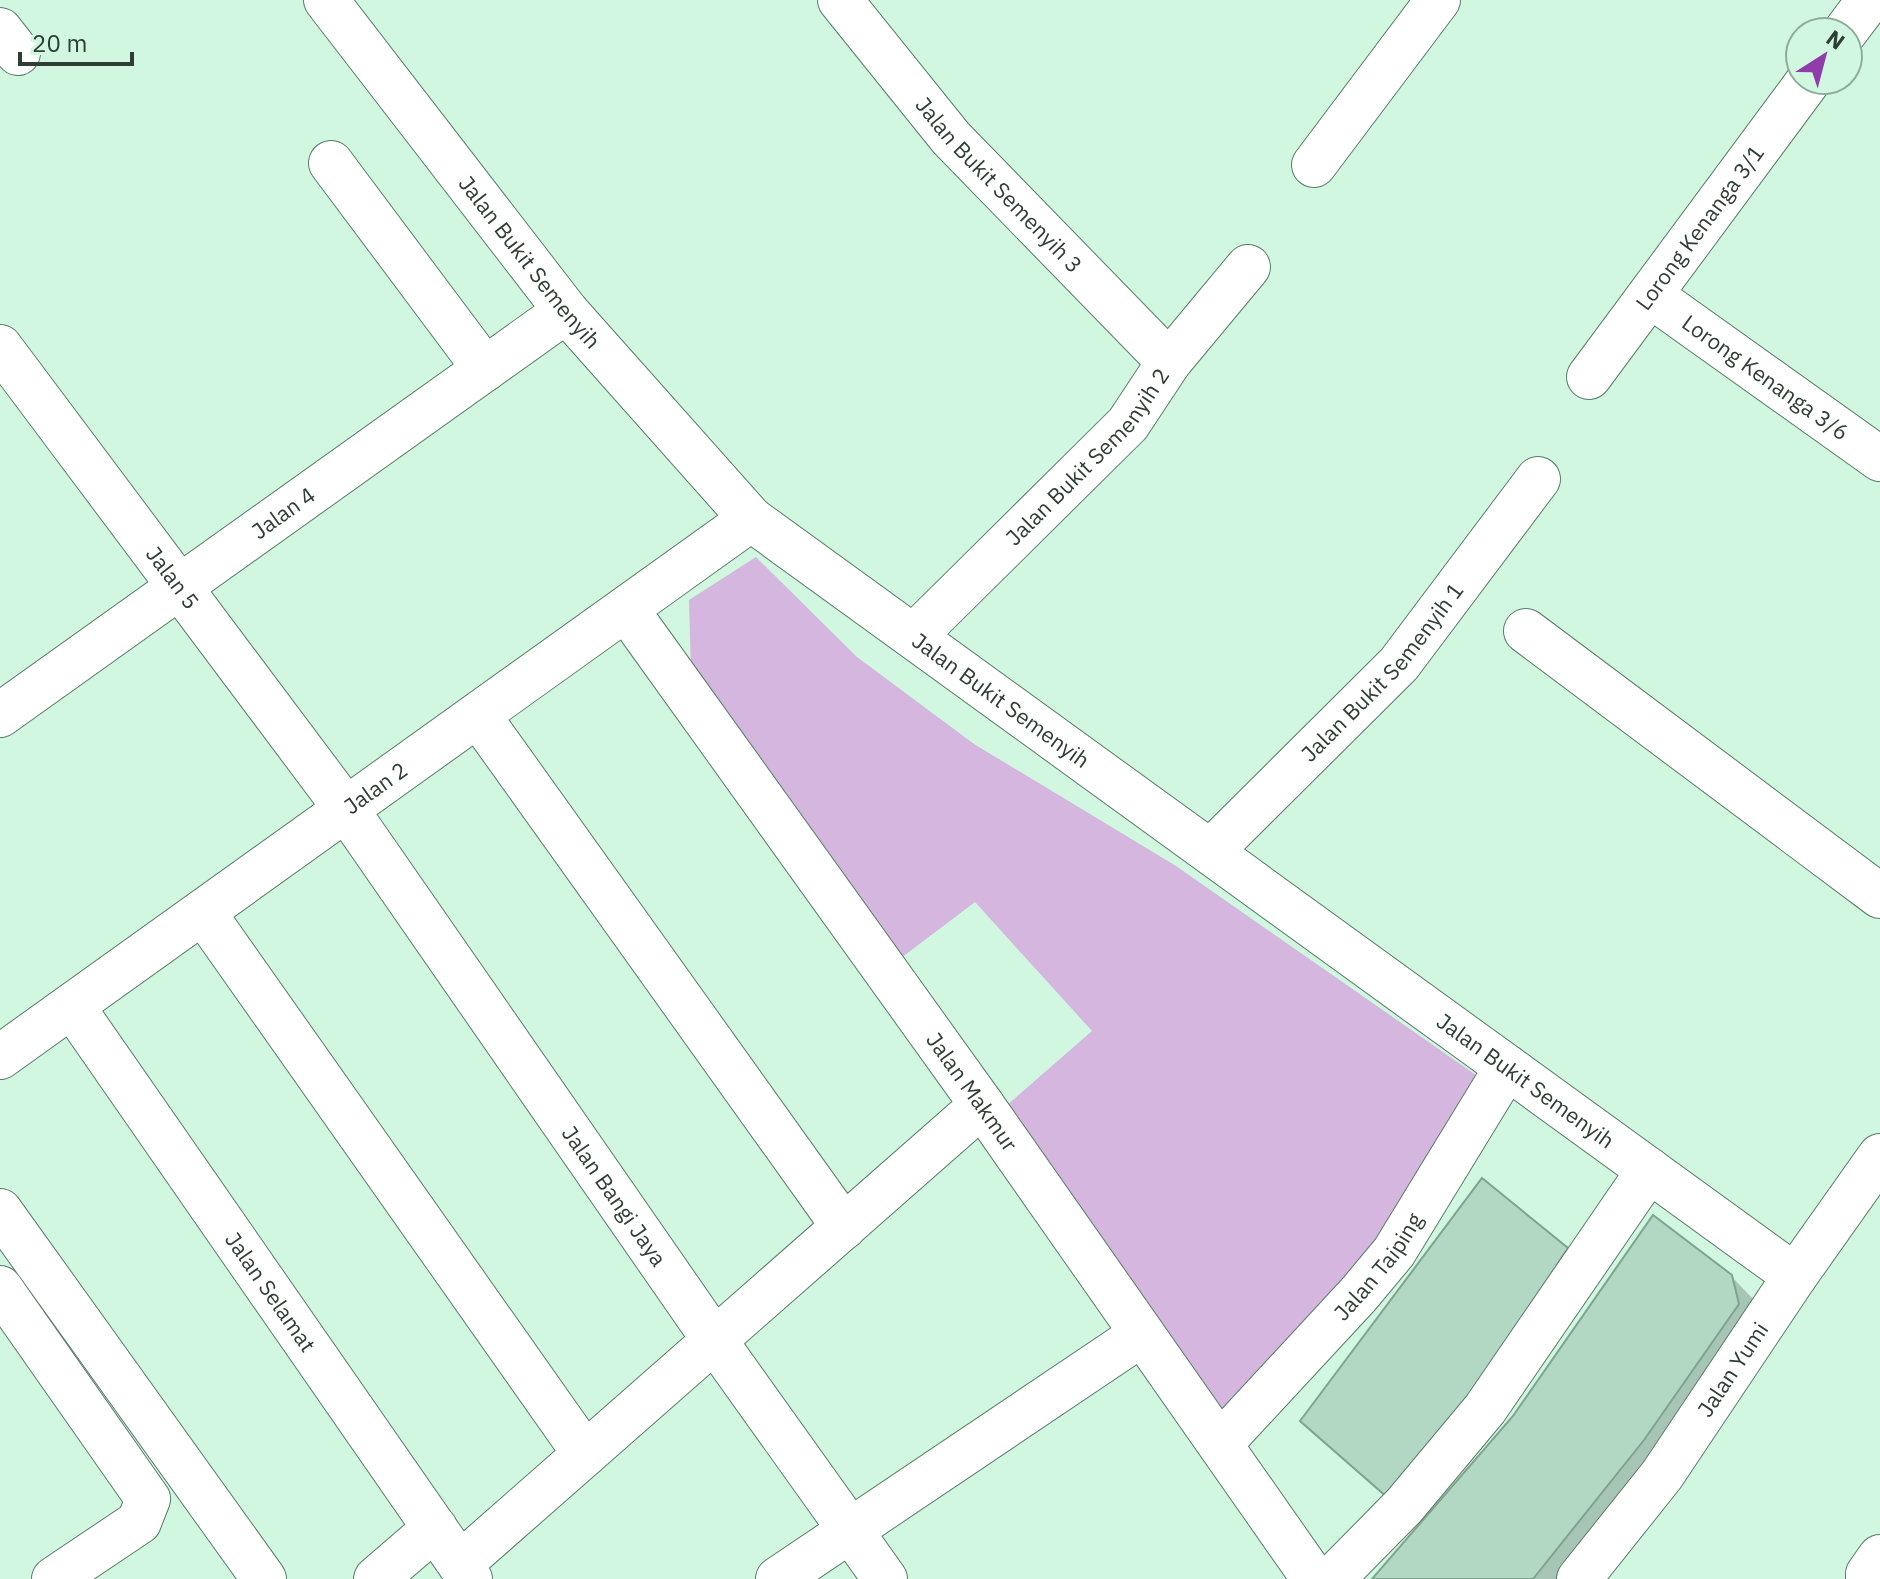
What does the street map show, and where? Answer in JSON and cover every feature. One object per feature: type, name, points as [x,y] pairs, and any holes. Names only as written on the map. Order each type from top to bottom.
[{"type":"street","name":"Jalan Bukit Semenyih","points":[[326,0],[566,311],[751,519],[1795,1276]]},
{"type":"street","name":"Jalan Bukit Semenyih 3","points":[[840,0],[951,138],[1169,362]]},
{"type":"street","points":[[1314,165],[1438,0]]},
{"type":"street","name":"Lorong Kenanga 3/1","points":[[1589,377],[1797,96]]},
{"type":"street","points":[[331,163],[485,369]]},
{"type":"street","name":"Jalan Bukit Semenyih 2","points":[[914,636],[1128,424],[1169,362],[1248,267]]},
{"type":"street","name":"Lorong Kenanga 3/6","points":[[1650,295],[1880,459]]},
{"type":"street","name":"Jalan 4","points":[[0,715],[566,311]]},
{"type":"street","name":"Jalan 5","points":[[0,347],[346,809]]},
{"type":"street","name":"Jalan Bukit Semenyih 1","points":[[1211,851],[1399,664],[1538,479]]},
{"type":"street","name":"Jalan 2","points":[[0,1057],[751,519]]},
{"type":"street","name":"Jalan Makmur","points":[[626,609],[982,1105],[1314,1579]]},
{"type":"street","points":[[1526,631],[1880,896]]},
{"type":"street","points":[[478,715],[844,1227]]},
{"type":"street","name":"Jalan Bangi Jaya","points":[[346,809],[715,1341],[885,1579]]},
{"type":"street","points":[[203,912],[585,1454]]},
{"type":"street","name":"Jalan Selamat","points":[[72,1006],[465,1571]]},
{"type":"street","name":"Jalan Taiping","points":[[1220,1444],[1394,1252],[1507,1067]]},
{"type":"street","points":[[465,1571],[585,1454],[982,1105]]},
{"type":"street","name":"Jalan Yumi","points":[[1579,1579],[1662,1475],[1795,1276],[1880,1156]]},
{"type":"street","points":[[1332,1579],[1404,1506],[1485,1409],[1649,1170]]},
{"type":"street","points":[[0,1211],[264,1579]]},
{"type":"street","points":[[0,1288],[148,1499],[139,1522],[54,1579]]},
{"type":"street","points":[[778,1579],[1142,1334]]},
{"type":"street","points":[[376,1579],[435,1528]]},
{"type":"shaded area","points":[[756,557],[857,657],[974,744],[1176,866],[1476,1075],[1391,1226],[1353,1273],[1219,1413],[1006,1106],[1092,1031],[975,902],[897,961],[691,672],[689,600]]},
{"type":"building","points":[[1482,1178],[1568,1248],[1479,1384],[1388,1498],[1300,1421]]},
{"type":"building","points":[[1653,1215],[1732,1275],[1739,1304],[1644,1440],[1533,1579],[1372,1579],[1513,1416]]}]
